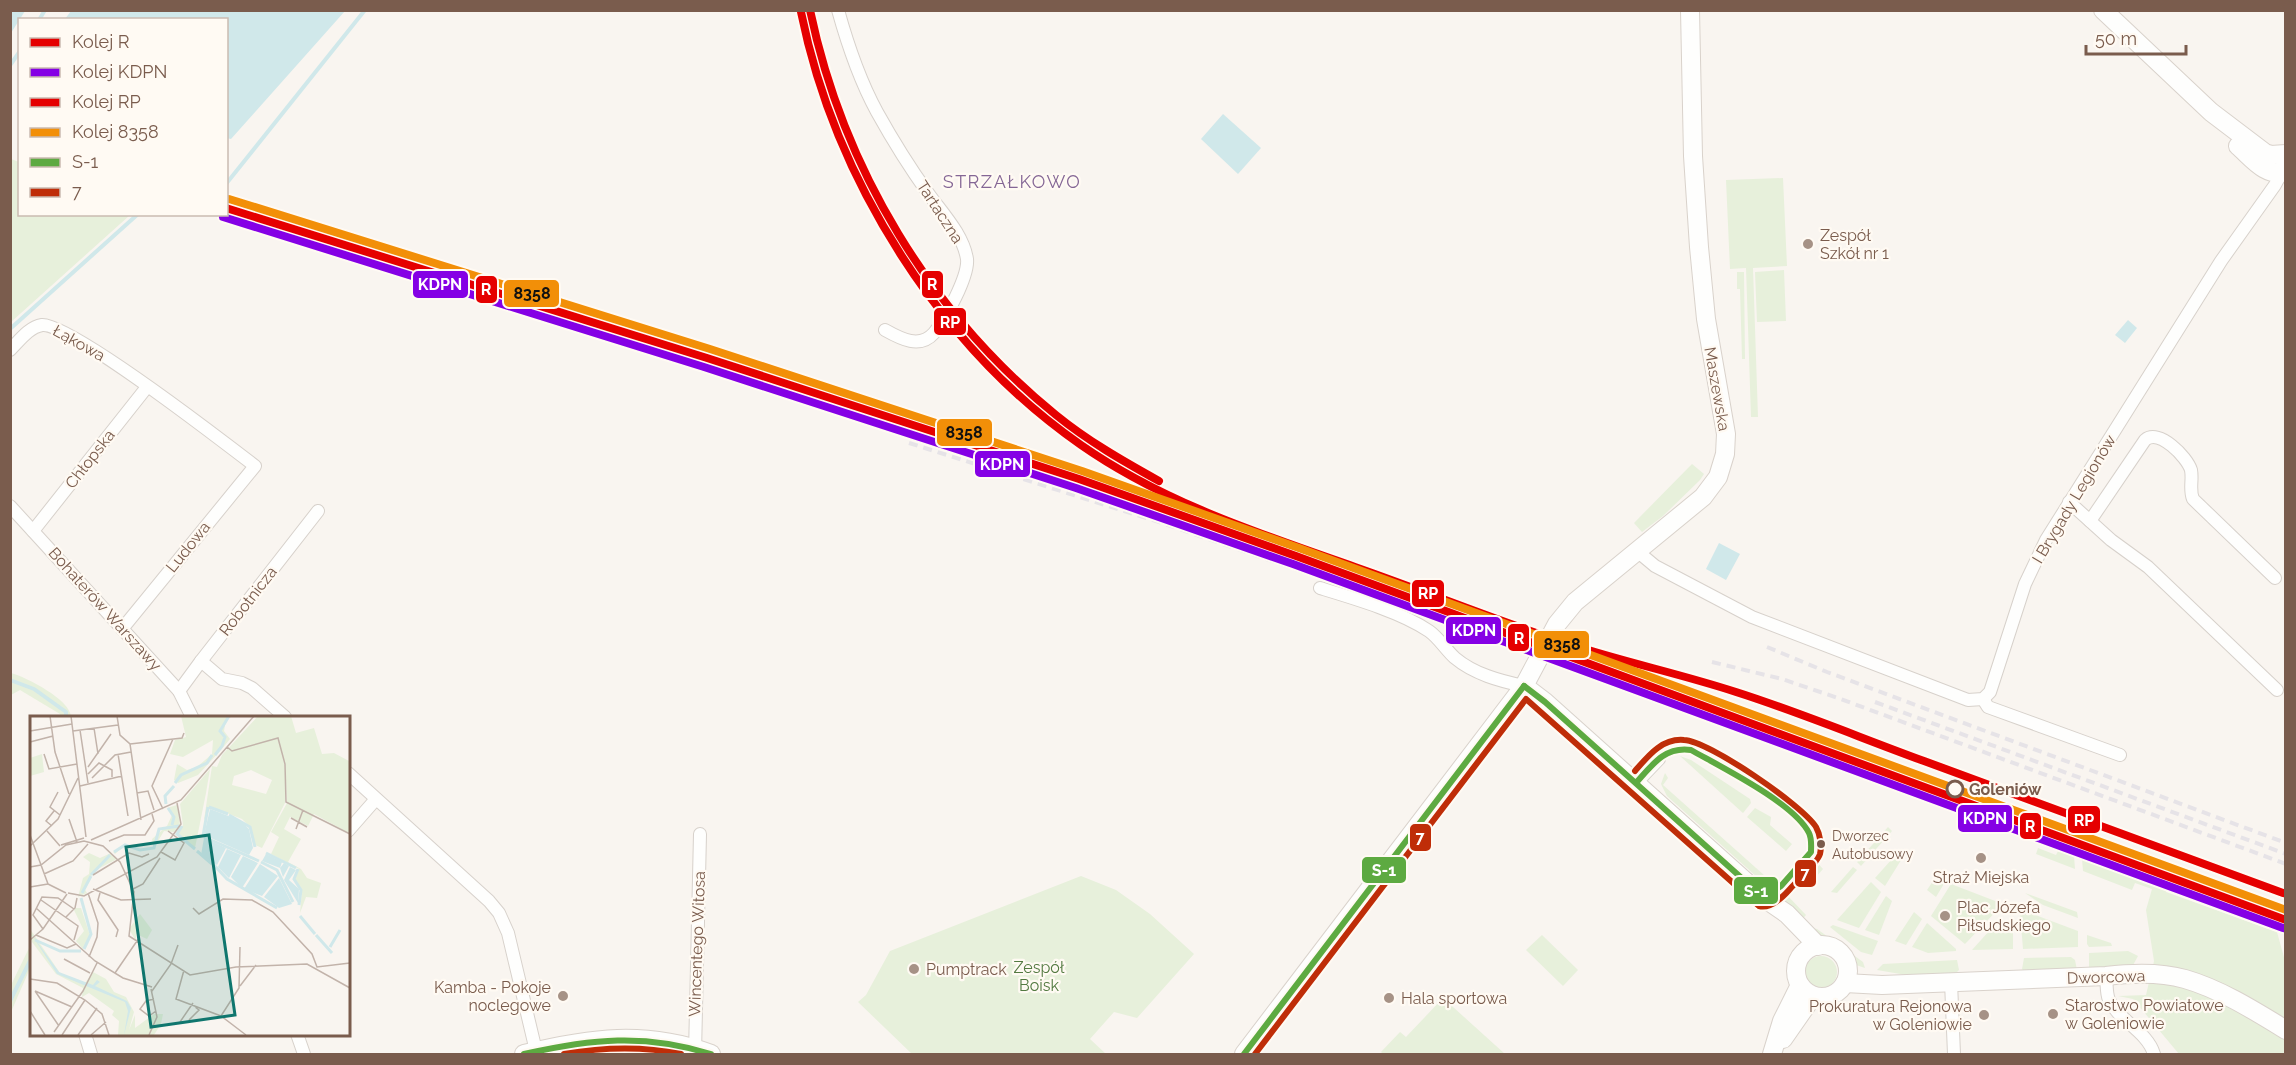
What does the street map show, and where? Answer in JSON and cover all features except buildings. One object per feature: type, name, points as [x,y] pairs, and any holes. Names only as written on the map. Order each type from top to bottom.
[{"type":"street","name":"Tartaczna","points":[[838,10],[853,62],[877,112],[927,192],[959,237],[967,261],[966,272],[960,287],[939,327],[927,339],[914,342],[897,337],[885,330]]},
{"type":"street","name":"Maszewska","points":[[1244,1054],[1524,686],[1557,624],[1567,611],[1703,497],[1723,466],[1726,434],[1706,319],[1699,247],[1690,10]]},
{"type":"street","points":[[2103,10],[2211,112],[2283,164]]},
{"type":"street","name":"I Brygady Legionów","points":[[1983,699],[1990,692],[2025,584],[2040,551],[2222,261],[2275,185],[2283,164]]},
{"type":"street","name":"Łąkowa","points":[[10,350],[29,331],[41,325],[51,326],[103,355],[255,466]]},
{"type":"street","name":"Chłopska","points":[[33,531],[147,387]]},
{"type":"street","points":[[2090,521],[2145,440],[2152,436],[2160,437],[2189,465],[2193,499],[2276,578]]},
{"type":"street","name":"Ludowa","points":[[122,629],[255,466]]},
{"type":"street","points":[[2069,502],[2111,540],[2148,567],[2277,690]]},
{"type":"street","name":"Bohaterów Warszawy","points":[[10,506],[179,691],[192,716]]},
{"type":"street","name":"Robotnicza","points":[[179,691],[318,511]]},
{"type":"street","points":[[1637,551],[1655,566],[1752,617],[1968,700],[1983,699],[1986,705],[1995,710],[2120,755]]},
{"type":"street","points":[[1320,588],[1348,596],[1417,625],[1431,632],[1456,659],[1489,677],[1524,686],[1545,702],[1764,898],[1810,950]]},
{"type":"street","points":[[201,661],[222,679],[252,688],[284,716]]},
{"type":"street","points":[[1636,783],[1659,759]]},
{"type":"street","points":[[350,775],[489,900],[499,913],[508,933],[530,1053],[582,1041],[617,1038],[647,1039],[700,1052]]},
{"type":"street","points":[[350,829],[376,800]]},
{"type":"street","name":"Wincentego Witosa","points":[[700,834],[700,1052]]},
{"type":"street","points":[[1828,946],[1837,951],[1844,958],[1846,976],[1831,996],[1806,991],[1796,969],[1810,950],[1828,946]]},
{"type":"street","name":"Dworcowa","points":[[1846,976],[1886,975],[1915,984],[2130,973],[2183,978],[2203,985],[2286,1030]]},
{"type":"street","points":[[2106,976],[2107,995],[2113,1007],[2148,1042],[2154,1054]]},
{"type":"street","points":[[1951,982],[1954,1054]]},
{"type":"street","points":[[1772,1054],[1782,1021],[1806,991]]},
{"type":"street","points":[[85,1035],[91,1054]]},
{"type":"street","points":[[297,1035],[304,1054]]},
{"type":"green space","points":[[11,159],[18,162],[18,216],[129,216],[11,322]]},
{"type":"green space","points":[[1783,178],[1787,266],[1753,268],[1758,417],[1751,417],[1746,268],[1730,269],[1726,180]]},
{"type":"green space","points":[[1784,270],[1786,321],[1757,322],[1755,272]]},
{"type":"green space","points":[[1737,272],[1744,272],[1745,359],[1742,359],[1740,289],[1737,289]]},
{"type":"green space","points":[[1692,464],[1704,474],[1700,480],[1663,516],[1642,532],[1634,523]]},
{"type":"green space","points":[[11,673],[37,684],[56,697],[69,710],[71,716],[60,716],[20,690],[11,695]]},
{"type":"green space","points":[[1680,756],[1691,760],[1750,799],[1751,803],[1743,813]]},
{"type":"green space","points":[[1665,773],[1668,778],[1663,785],[1765,876],[1757,877],[1667,796],[1661,784]]},
{"type":"green space","points":[[1755,808],[1771,817],[1770,825],[1792,844],[1786,851],[1747,817]]},
{"type":"green space","points":[[1888,827],[1892,831],[1861,866],[1857,862]]},
{"type":"green space","points":[[2038,848],[2056,855],[2058,851],[2074,856],[2075,869],[2036,854]]},
{"type":"green space","points":[[1903,857],[1885,886],[1875,878],[1892,859]]},
{"type":"green space","points":[[1814,859],[1823,869],[1809,885],[1799,876]]},
{"type":"green space","points":[[2082,859],[2277,932],[2285,961],[2285,1054],[2179,1054],[2133,999],[2118,996],[2146,995],[2154,961],[2146,910],[2152,889],[2135,883],[2132,890],[2083,871]]},
{"type":"green space","points":[[1853,867],[1857,870],[1837,893],[1831,892]]},
{"type":"green space","name":"Zespół Boisk","points":[[1081,876],[1116,890],[1150,914],[1194,954],[1137,1018],[1114,1012],[1090,1039],[1106,1054],[912,1054],[858,1002],[866,995],[890,951]]},
{"type":"green space","points":[[1935,878],[1945,882],[1936,897],[1927,890]]},
{"type":"green space","points":[[1871,882],[1881,892],[1859,928],[1837,920]]},
{"type":"green space","points":[[1951,884],[2003,904],[1965,944],[1931,916]]},
{"type":"green space","points":[[2025,893],[2077,912],[2078,918],[2043,905]]},
{"type":"green space","points":[[1786,894],[1806,915],[1801,921],[1784,901]]},
{"type":"green space","points":[[1886,896],[1892,901],[1879,935],[1865,930]]},
{"type":"green space","points":[[2022,910],[2078,931],[2078,947],[2023,949],[2020,913]]},
{"type":"green space","points":[[1914,912],[1922,919],[1906,945],[1895,941]]},
{"type":"green space","points":[[1927,923],[1956,951],[1928,953],[1912,947]]},
{"type":"green space","points":[[1833,925],[1878,941],[1872,955],[1861,952],[1830,927]]},
{"type":"green space","points":[[1813,928],[1863,962],[1865,968],[1853,964],[1836,945],[1823,941]]},
{"type":"green space","points":[[1990,930],[2013,933],[2013,949],[1972,950]]},
{"type":"green space","points":[[1542,935],[1578,970],[1563,986],[1526,950]]},
{"type":"green space","points":[[2087,935],[2111,943],[2112,946],[2089,947]]},
{"type":"green space","points":[[30,946],[30,968],[11,1012],[11,985]]},
{"type":"green space","points":[[2128,951],[2138,956],[2132,967],[2089,970],[2089,953]]},
{"type":"green space","points":[[1821,956],[1832,961],[1837,972],[1832,983],[1821,988],[1810,983],[1805,972],[1810,961]]},
{"type":"green space","points":[[2071,957],[2075,960],[2077,970],[2025,972],[2022,969],[2024,958]]},
{"type":"green space","points":[[1957,960],[1959,970],[1954,975],[1912,976],[1877,970],[1883,964]]},
{"type":"green space","points":[[1443,998],[1505,1054],[1383,1054],[1381,1052],[1400,1032],[1406,1037]]},
{"type":"water","points":[[71,10],[345,11],[231,139],[228,138],[228,18],[66,18]]},
{"type":"water","points":[[10,11],[25,11],[18,18],[11,33]]},
{"type":"water","points":[[1223,114],[1261,148],[1238,174],[1201,139]]},
{"type":"water","points":[[2128,320],[2137,328],[2125,343],[2115,335]]},
{"type":"water","points":[[1719,543],[1740,554],[1726,580],[1706,569]]},
{"type":"waterway","points":[[40,18],[45,10]]},
{"type":"waterway","points":[[228,181],[365,10]]},
{"type":"waterway","points":[[11,64],[18,54]]},
{"type":"waterway","points":[[10,329],[136,216]]},
{"type":"waterway","points":[[10,680],[34,689],[66,712],[66,716]]},
{"type":"waterway","points":[[10,1001],[30,961]]},
{"type":"railway","points":[[909,443],[1162,523],[1304,572]]},
{"type":"railway","points":[[1240,542],[1296,556]]},
{"type":"railway","points":[[1767,647],[1827,672],[2286,843]]},
{"type":"railway","points":[[1712,662],[1782,679],[1838,698],[2286,864]]},
{"type":"railway","points":[[1875,702],[2286,854]]},
{"type":"rail line","name":"R","points":[[810,10],[825,69],[845,126],[869,181],[898,234],[931,284],[969,331],[1011,375],[1056,415],[1093,442],[1159,481]]},
{"type":"rail line","name":"RP","points":[[801,12],[817,75],[839,137],[867,197],[901,255],[939,309],[983,360],[1030,405],[1081,445],[1113,466],[1179,500],[1284,542],[1542,635],[1783,708],[2283,893]]},
{"type":"rail line","name":"8358","points":[[229,199],[710,349],[1082,471],[1299,548],[2286,910]]},
{"type":"rail line","name":"R","points":[[228,209],[707,358],[1079,479],[1296,556],[2286,920]]},
{"type":"rail line","name":"KDPN","points":[[223,217],[704,367],[1076,488],[1293,564],[2283,928]]},
{"type":"transit line","name":"S-1","points":[[1524,686],[1545,702],[1764,898],[1781,886],[1811,852],[1809,833],[1788,810],[1756,787],[1691,750],[1666,754],[1636,783]]},
{"type":"transit line","name":"S-1","points":[[1244,1054],[1524,686]]},
{"type":"transit line","name":"7","points":[[1255,1054],[1526,699],[1759,906],[1768,906],[1780,899],[1815,863],[1820,854],[1820,837],[1816,827],[1793,804],[1733,762],[1696,743],[1676,740],[1662,745],[1635,771]]},
{"type":"transit line","name":"S-1","points":[[524,1054],[572,1045],[618,1040],[663,1043],[711,1054]]},
{"type":"transit line","name":"7","points":[[564,1054],[623,1048],[681,1054]]},
{"type":"place","name":"Zespół Szkół nr 1","points":[[1808,244]]},
{"type":"place","name":"Goleniów","points":[[1955,789]]},
{"type":"place","name":"Dworzec Autobusowy","points":[[1821,844]]},
{"type":"place","name":"Straż Miejska","points":[[1981,858]]},
{"type":"place","name":"Plac Józefa Piłsudskiego","points":[[1945,916]]},
{"type":"place","name":"Pumptrack","points":[[914,969]]},
{"type":"place","name":"Kamba - Pokoje noclegowe","points":[[563,996]]},
{"type":"place","name":"Hala sportowa","points":[[1389,998]]},
{"type":"place","name":"Starostwo Powiatowe w Goleniowie","points":[[2053,1014]]},
{"type":"place","name":"Prokuratura Rejonowa w Goleniowie","points":[[1984,1015]]},
{"type":"district","name":"STRZAŁKOWO","points":[[1012,181]]}]
